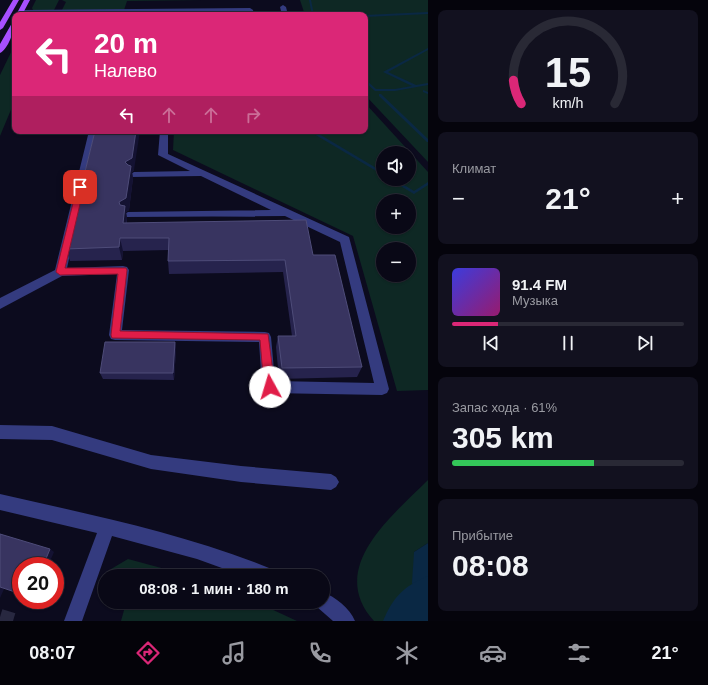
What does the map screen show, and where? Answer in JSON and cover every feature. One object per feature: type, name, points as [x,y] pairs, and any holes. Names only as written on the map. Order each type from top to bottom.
[{"type":"main road","points":[[0,28],[16,0]]},
{"type":"main road","points":[[21,12],[27,0]]},
{"type":"main road","points":[[0,51],[12,29]]},
{"type":"street","points":[[283,7],[284,12]]},
{"type":"street","points":[[127,12],[250,12]]},
{"type":"street","points":[[60,272],[92,134]]},
{"type":"street","points":[[0,304],[60,272],[123,270],[115,335],[264,337],[270,387],[382,389],[345,240],[163,155],[164,134]]},
{"type":"street","points":[[134,175],[202,174]]},
{"type":"street","points":[[128,215],[287,213]]},
{"type":"street","points":[[0,432],[52,433],[151,462],[241,474],[331,482]]},
{"type":"street","points":[[0,502],[198,550],[249,569]]},
{"type":"street","points":[[73,621],[107,527]]},
{"type":"street","points":[[330,606],[346,621]]},
{"type":"green space","points":[[36,0],[59,0],[54,10],[33,10],[32,8]]},
{"type":"green space","points":[[62,0],[202,0],[127,1],[124,10],[62,10],[66,2]]},
{"type":"green space","points":[[300,0],[428,0],[428,162],[416,149],[416,146],[413,146],[368,98],[368,12],[304,12]]},
{"type":"green space","points":[[12,50],[12,107],[0,136],[0,75]]},
{"type":"green space","points":[[368,106],[404,146],[376,146],[376,186],[416,186],[416,159],[428,172],[428,390],[397,391],[353,236],[173,150],[174,134],[368,134]]},
{"type":"green space","points":[[428,480],[428,543],[414,552],[424,602],[428,602],[428,621],[374,621],[361,601],[357,582],[360,563],[382,526]]},
{"type":"green space","points":[[128,559],[165,569],[111,569]]},
{"type":"green space","points":[[124,609],[271,609],[297,621],[121,621]]},
{"type":"water","points":[[428,543],[428,602],[424,602],[412,583],[414,552]]},
{"type":"building","points":[[94,134],[136,134],[132,158],[125,162],[131,166],[126,198],[119,202],[120,205],[125,206],[123,223],[306,220],[313,255],[335,255],[362,367],[282,368],[278,336],[296,336],[285,260],[168,261],[169,238],[120,238],[119,247],[66,249]]},
{"type":"building","points":[[105,342],[175,342],[173,373],[100,373]]},
{"type":"building","points":[[0,534],[50,549],[47,557],[12,557],[12,591],[0,587]]},
{"type":"waterway","points":[[310,0],[312,12]]},
{"type":"waterway","points":[[368,16],[428,13]]},
{"type":"waterway","points":[[415,86],[385,72],[428,49]]},
{"type":"waterway","points":[[368,83],[375,90],[395,90],[428,84]]},
{"type":"waterway","points":[[424,91],[428,93]]},
{"type":"waterway","points":[[380,95],[428,141]]},
{"type":"waterway","points":[[316,134],[376,170]]},
{"type":"waterway","points":[[402,186],[414,193],[428,183]]},
{"type":"waterway","points":[[407,621],[428,599]]},
{"type":"tunnel","points":[[0,617],[13,621]]},
{"type":"route","points":[[80,187],[60,272],[123,270],[115,335],[264,337],[270,387]]}]
